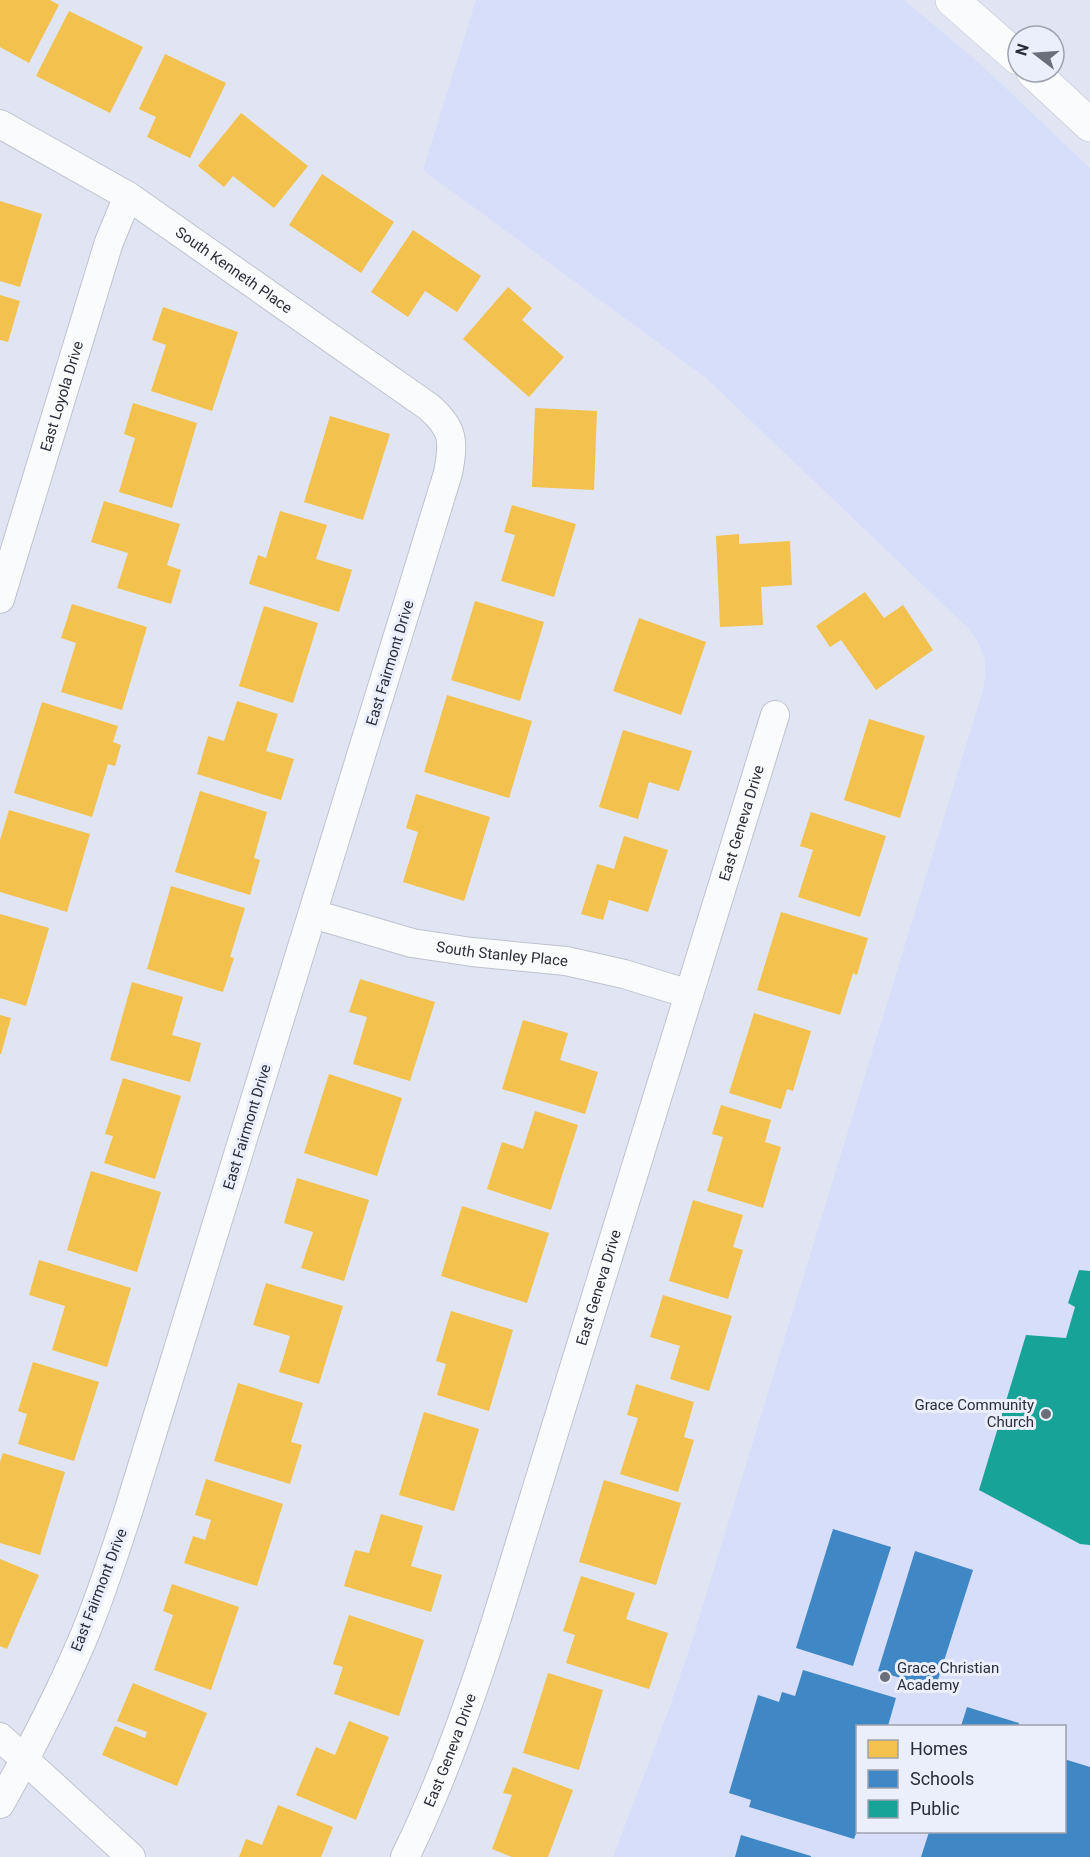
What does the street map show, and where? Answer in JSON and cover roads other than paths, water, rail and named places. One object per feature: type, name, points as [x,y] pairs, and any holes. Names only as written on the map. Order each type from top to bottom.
[{"type":"street","points":[[952,0],[1006,47]]},
{"type":"street","points":[[1046,84],[1090,126]]},
{"type":"street","name":"South Kenneth Place","points":[[0,123],[128,196],[429,407],[443,419],[452,435]]},
{"type":"street","name":"East Loyola Drive","points":[[0,599],[109,242],[128,196]]},
{"type":"street","name":"East Fairmont Drive","points":[[0,1804],[25,1759],[82,1640],[128,1512],[448,473],[452,453],[452,435]]},
{"type":"street","name":"East Geneva Drive","points":[[405,1857],[432,1797],[493,1632],[775,715]]},
{"type":"street","name":"South Stanley Place","points":[[313,914],[412,943],[472,952],[566,961],[615,972],[689,994]]},
{"type":"street","points":[[0,1737],[131,1857]]},
{"type":"place","name":"Grace Community Church","points":[[1046,1414]]},
{"type":"place","name":"Grace Christian Academy","points":[[885,1677]]}]
